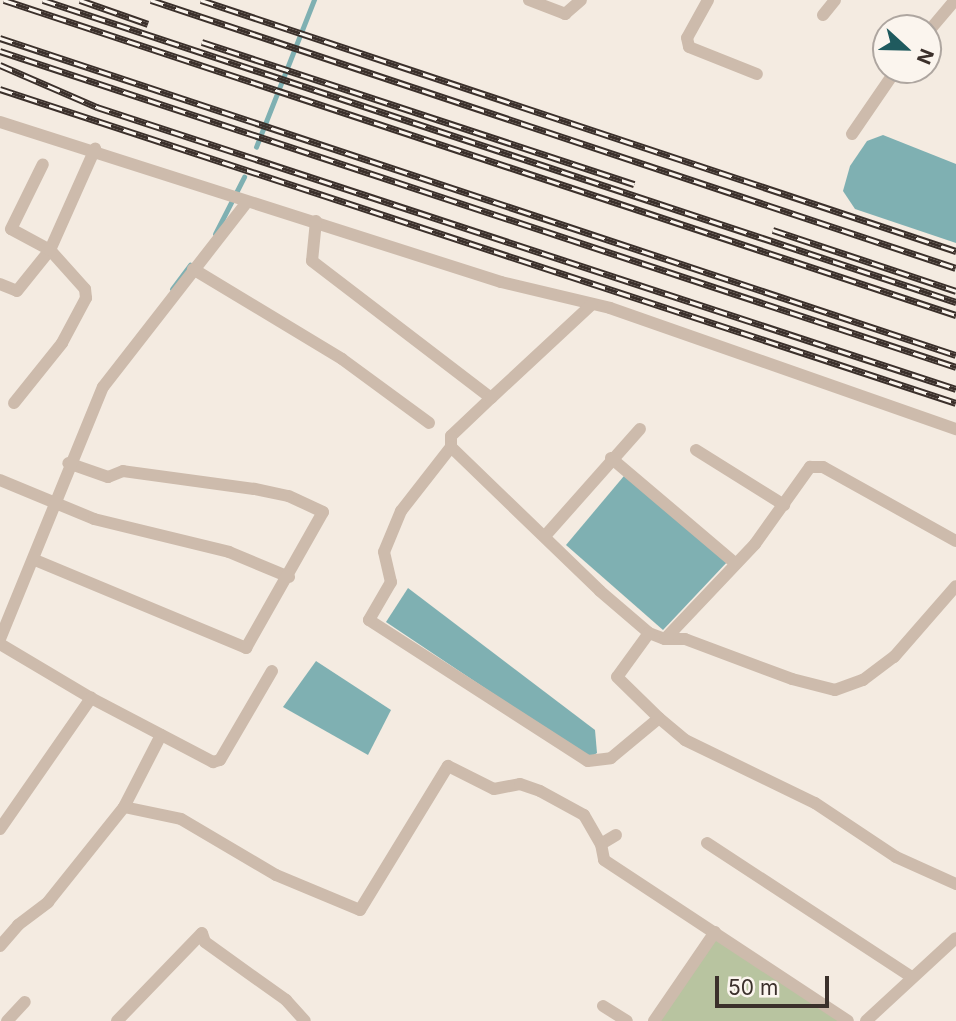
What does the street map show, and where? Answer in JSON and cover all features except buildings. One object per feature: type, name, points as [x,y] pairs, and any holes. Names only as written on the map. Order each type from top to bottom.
[{"type":"street","points":[[539,2],[565,14],[581,0]]},
{"type":"street","points":[[708,0],[687,38],[689,47],[757,74]]},
{"type":"street","points":[[823,15],[835,0]]},
{"type":"street","points":[[942,15],[955,0]]},
{"type":"street","points":[[852,134],[886,84]]},
{"type":"street","points":[[0,122],[95,149],[247,202],[316,220],[501,282],[592,304],[956,429]]},
{"type":"street","points":[[0,284],[17,292],[50,250],[95,149]]},
{"type":"street","points":[[14,403],[62,343],[86,298],[85,289],[50,250],[11,229],[43,164]]},
{"type":"street","points":[[247,202],[103,387],[68,463],[56,506],[0,642],[91,698],[218,761],[272,671]]},
{"type":"street","points":[[316,220],[312,261],[491,398]]},
{"type":"street","points":[[193,269],[342,359],[429,423]]},
{"type":"street","points":[[592,304],[452,436],[451,447],[401,511],[384,552],[391,582],[369,620],[588,761],[611,758],[659,718]]},
{"type":"street","points":[[545,536],[611,458],[640,429]]},
{"type":"street","points":[[451,447],[600,592],[649,633],[664,639],[685,639],[792,679],[835,690],[863,680],[894,657],[956,586]]},
{"type":"street","points":[[696,450],[784,505]]},
{"type":"street","points":[[611,458],[735,563]]},
{"type":"street","points":[[35,560],[241,648],[251,645],[323,512],[288,496],[254,489],[123,471],[108,477],[68,463]]},
{"type":"street","points":[[664,639],[735,563],[784,505],[810,467],[823,467],[956,541]]},
{"type":"street","points":[[0,480],[56,506],[177,543],[229,552],[289,577]]},
{"type":"street","points":[[649,633],[617,677],[685,740],[815,803],[896,856],[956,884]]},
{"type":"street","points":[[0,829],[91,698]]},
{"type":"street","points":[[0,946],[18,925],[48,902],[124,807],[161,735]]},
{"type":"street","points":[[124,807],[181,819],[276,875],[360,910],[448,766],[494,789],[520,784],[540,791],[584,815],[601,844],[604,860],[848,1021]]},
{"type":"street","points":[[601,844],[616,835]]},
{"type":"street","points":[[707,843],[912,977]]},
{"type":"street","points":[[654,1021],[715,932]]},
{"type":"street","points":[[117,1021],[202,933],[205,943],[286,1000],[305,1021]]},
{"type":"street","points":[[866,1021],[956,938]]},
{"type":"street","points":[[8,1021],[25,1002]]},
{"type":"street","points":[[603,1006],[627,1021]]},
{"type":"green space","points":[[715,932],[843,1021],[654,1021]]},
{"type":"water","points":[[883,135],[956,164],[956,243],[855,209],[843,191],[850,166],[867,141]]},
{"type":"water","points":[[629,470],[729,560],[663,630],[566,545]]},
{"type":"water","points":[[408,588],[595,730],[597,753],[589,758],[386,622]]},
{"type":"water","points":[[316,661],[391,710],[368,755],[283,707]]},
{"type":"waterway","points":[[256,147],[314,0]]},
{"type":"waterway","points":[[215,234],[244,177]]},
{"type":"waterway","points":[[172,289],[190,265]]},
{"type":"railway","points":[[4,0],[956,315]]},
{"type":"railway","points":[[43,0],[956,302]]},
{"type":"railway","points":[[80,0],[148,24]]},
{"type":"railway","points":[[151,0],[956,268]]},
{"type":"railway","points":[[201,0],[956,251]]},
{"type":"railway","points":[[0,38],[956,355]]},
{"type":"railway","points":[[202,42],[634,184]]},
{"type":"railway","points":[[0,51],[956,367]]},
{"type":"railway","points":[[0,65],[97,107],[956,389]]},
{"type":"railway","points":[[0,89],[956,403]]},
{"type":"railway","points":[[773,230],[956,291]]}]
